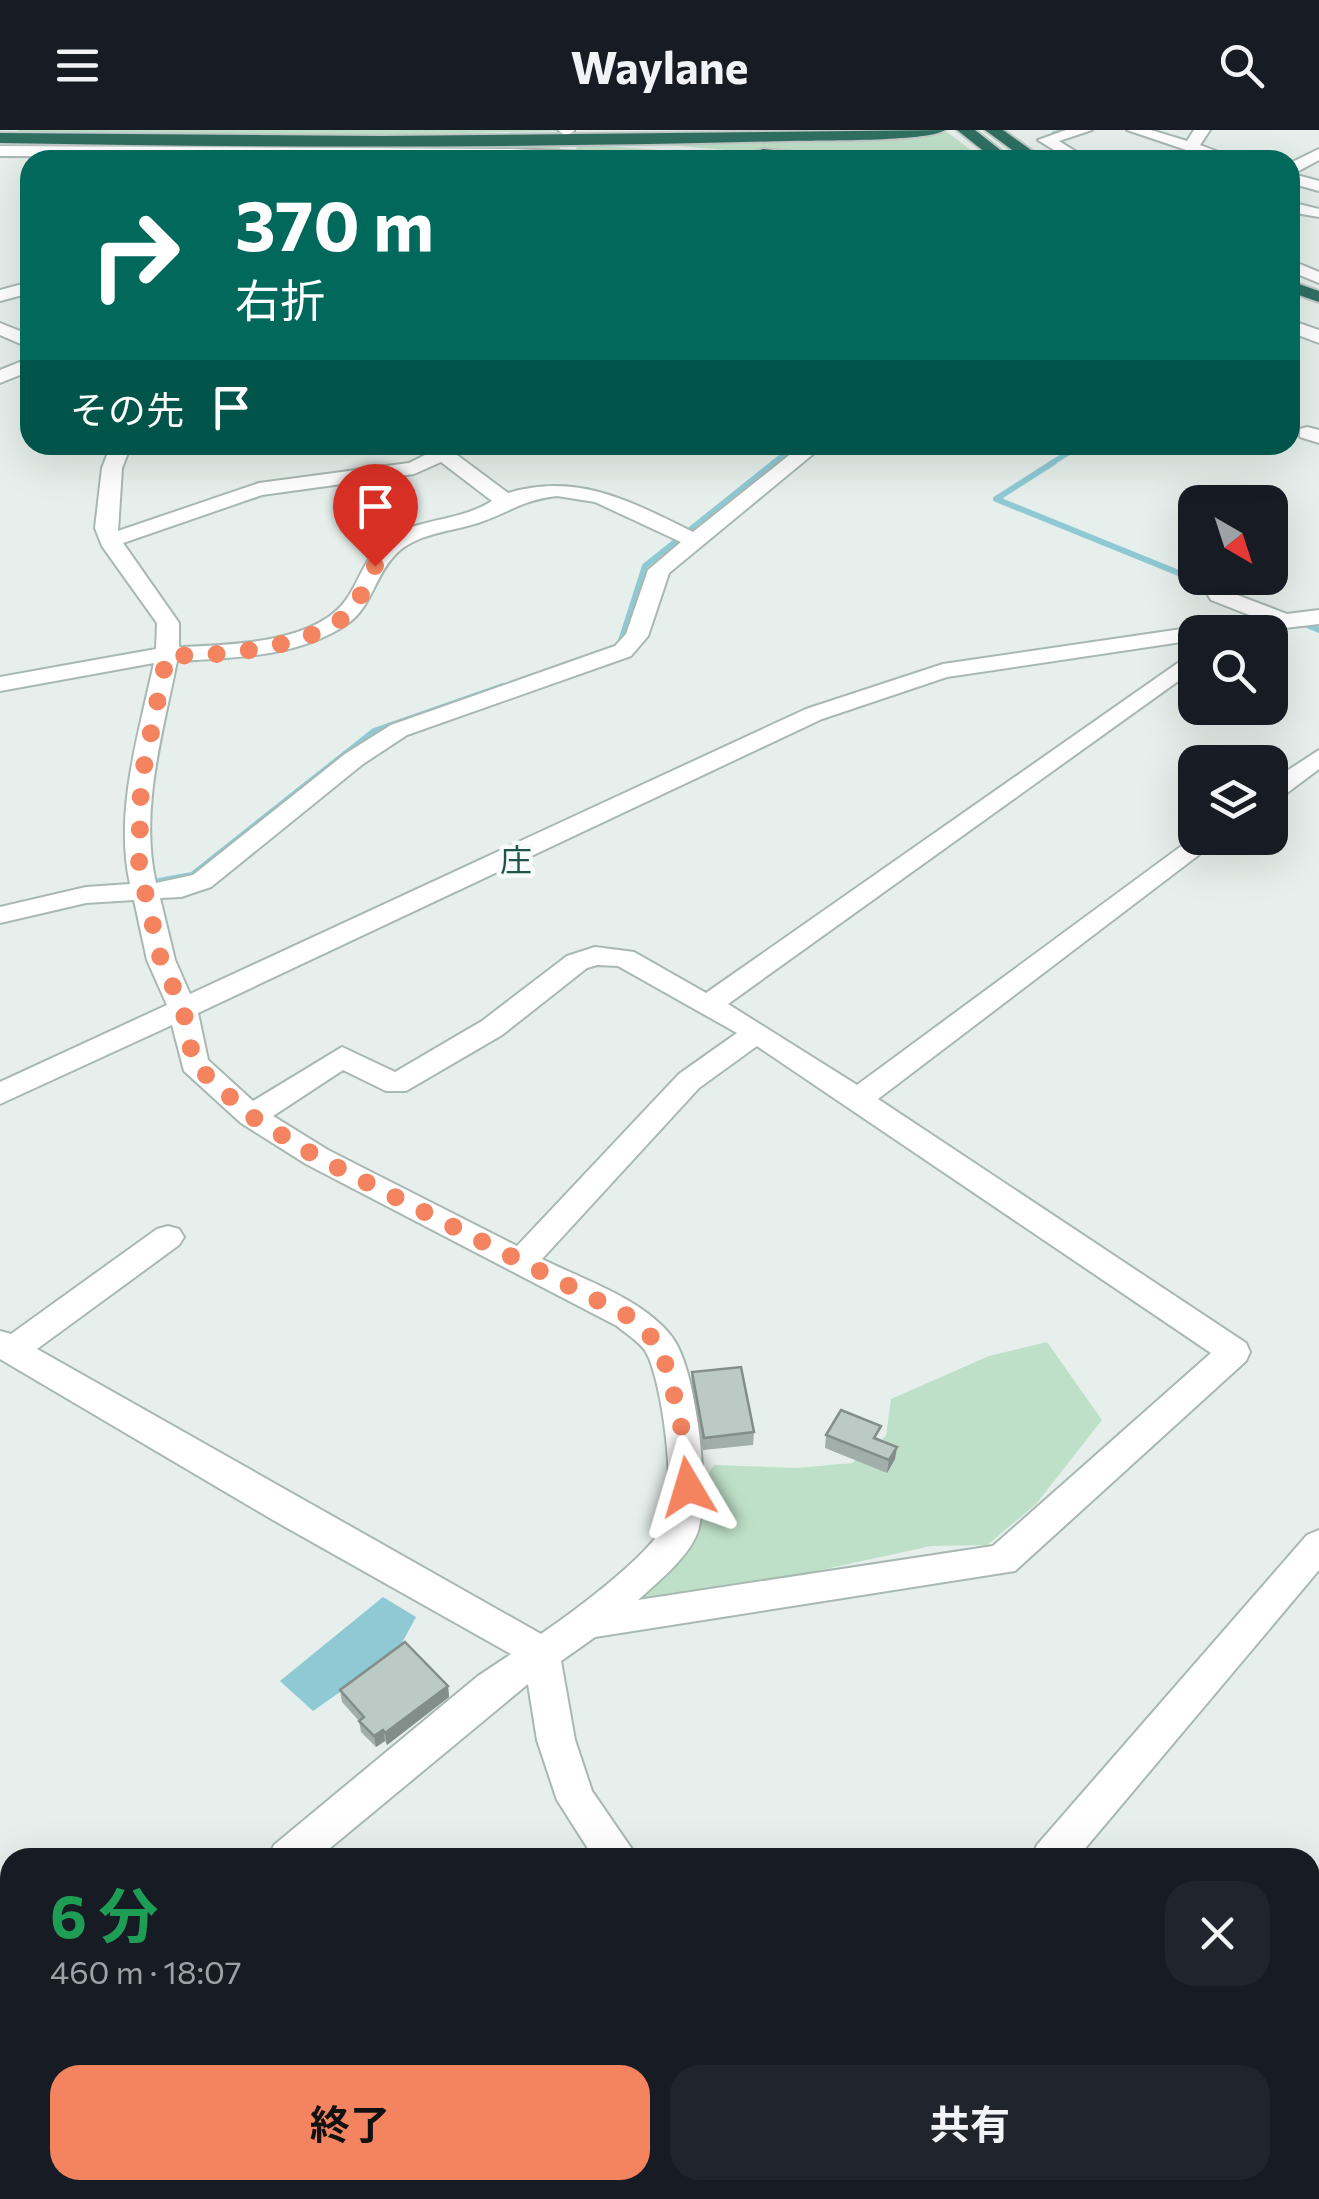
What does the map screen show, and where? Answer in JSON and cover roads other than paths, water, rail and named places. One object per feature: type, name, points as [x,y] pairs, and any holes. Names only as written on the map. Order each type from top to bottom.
[{"type":"highway","points":[[562,143],[612,130]]},
{"type":"highway","points":[[562,143],[858,130]]},
{"type":"highway","points":[[0,136],[178,142],[562,143],[937,130]]},
{"type":"highway","points":[[965,130],[992,150]]},
{"type":"highway","points":[[993,130],[1024,150]]},
{"type":"highway","points":[[1009,130],[1029,150]]},
{"type":"highway","points":[[562,143],[671,150]]},
{"type":"street","points":[[1064,150],[1046,140],[1084,130]]},
{"type":"street","points":[[1135,130],[1200,150]]},
{"type":"street","points":[[1191,147],[1202,130]]},
{"type":"street","points":[[471,150],[562,143],[589,150]]},
{"type":"street","points":[[1300,209],[1315,213]]},
{"type":"street","points":[[117,455],[112,468],[106,528],[168,624],[167,655],[141,781],[139,866],[161,960],[183,1009],[194,1064],[251,1116],[317,1157],[628,1316],[660,1345],[680,1416],[688,1487],[680,1532],[638,1578],[587,1623],[491,1688],[300,1848]]},
{"type":"street","points":[[111,540],[259,489],[414,468],[432,455]]},
{"type":"street","points":[[451,455],[506,500]]},
{"type":"street","points":[[0,915],[86,895],[181,889],[202,881],[354,759],[399,730],[623,651],[637,636],[659,570],[801,455]]},
{"type":"street","points":[[0,684],[127,659],[229,654],[310,634],[338,622],[353,608],[386,548],[402,538],[486,516],[506,500],[534,489],[579,489],[693,540]]},
{"type":"street","points":[[1218,595],[1268,615]]},
{"type":"street","points":[[1288,622],[1319,617]]},
{"type":"street","points":[[1288,623],[1319,636]]},
{"type":"street","points":[[0,1094],[752,742],[863,696],[1009,658],[1178,636]]},
{"type":"street","points":[[708,1005],[1178,670]]},
{"type":"street","points":[[1288,780],[1319,757]]},
{"type":"street","points":[[858,1099],[1186,855]]},
{"type":"street","points":[[251,1116],[342,1057],[396,1084],[492,1028],[577,962],[594,956],[624,958],[691,1000],[757,1032],[1234,1352],[1002,1560],[587,1623]]},
{"type":"street","points":[[523,1260],[689,1081],[757,1032]]},
{"type":"street","points":[[168,1237],[6,1347],[541,1653]]},
{"type":"street","points":[[1059,1848],[1319,1545]]},
{"type":"street","points":[[541,1653],[556,1740],[576,1800],[611,1848]]},
{"type":"water","points":[[383,1597],[416,1617],[397,1652],[313,1711],[280,1681]]},
{"type":"waterway","points":[[1054,134],[1067,130]]},
{"type":"waterway","points":[[772,464],[783,455]]},
{"type":"waterway","points":[[1050,464],[1065,455]]},
{"type":"waterway","points":[[620,644],[645,566],[775,462]]},
{"type":"waterway","points":[[1054,462],[996,499],[1178,573]]},
{"type":"waterway","points":[[1298,621],[1319,630]]},
{"type":"waterway","points":[[159,881],[192,875],[374,731],[503,686]]},
{"type":"district","name":"庄","points":[[516,861]]}]
